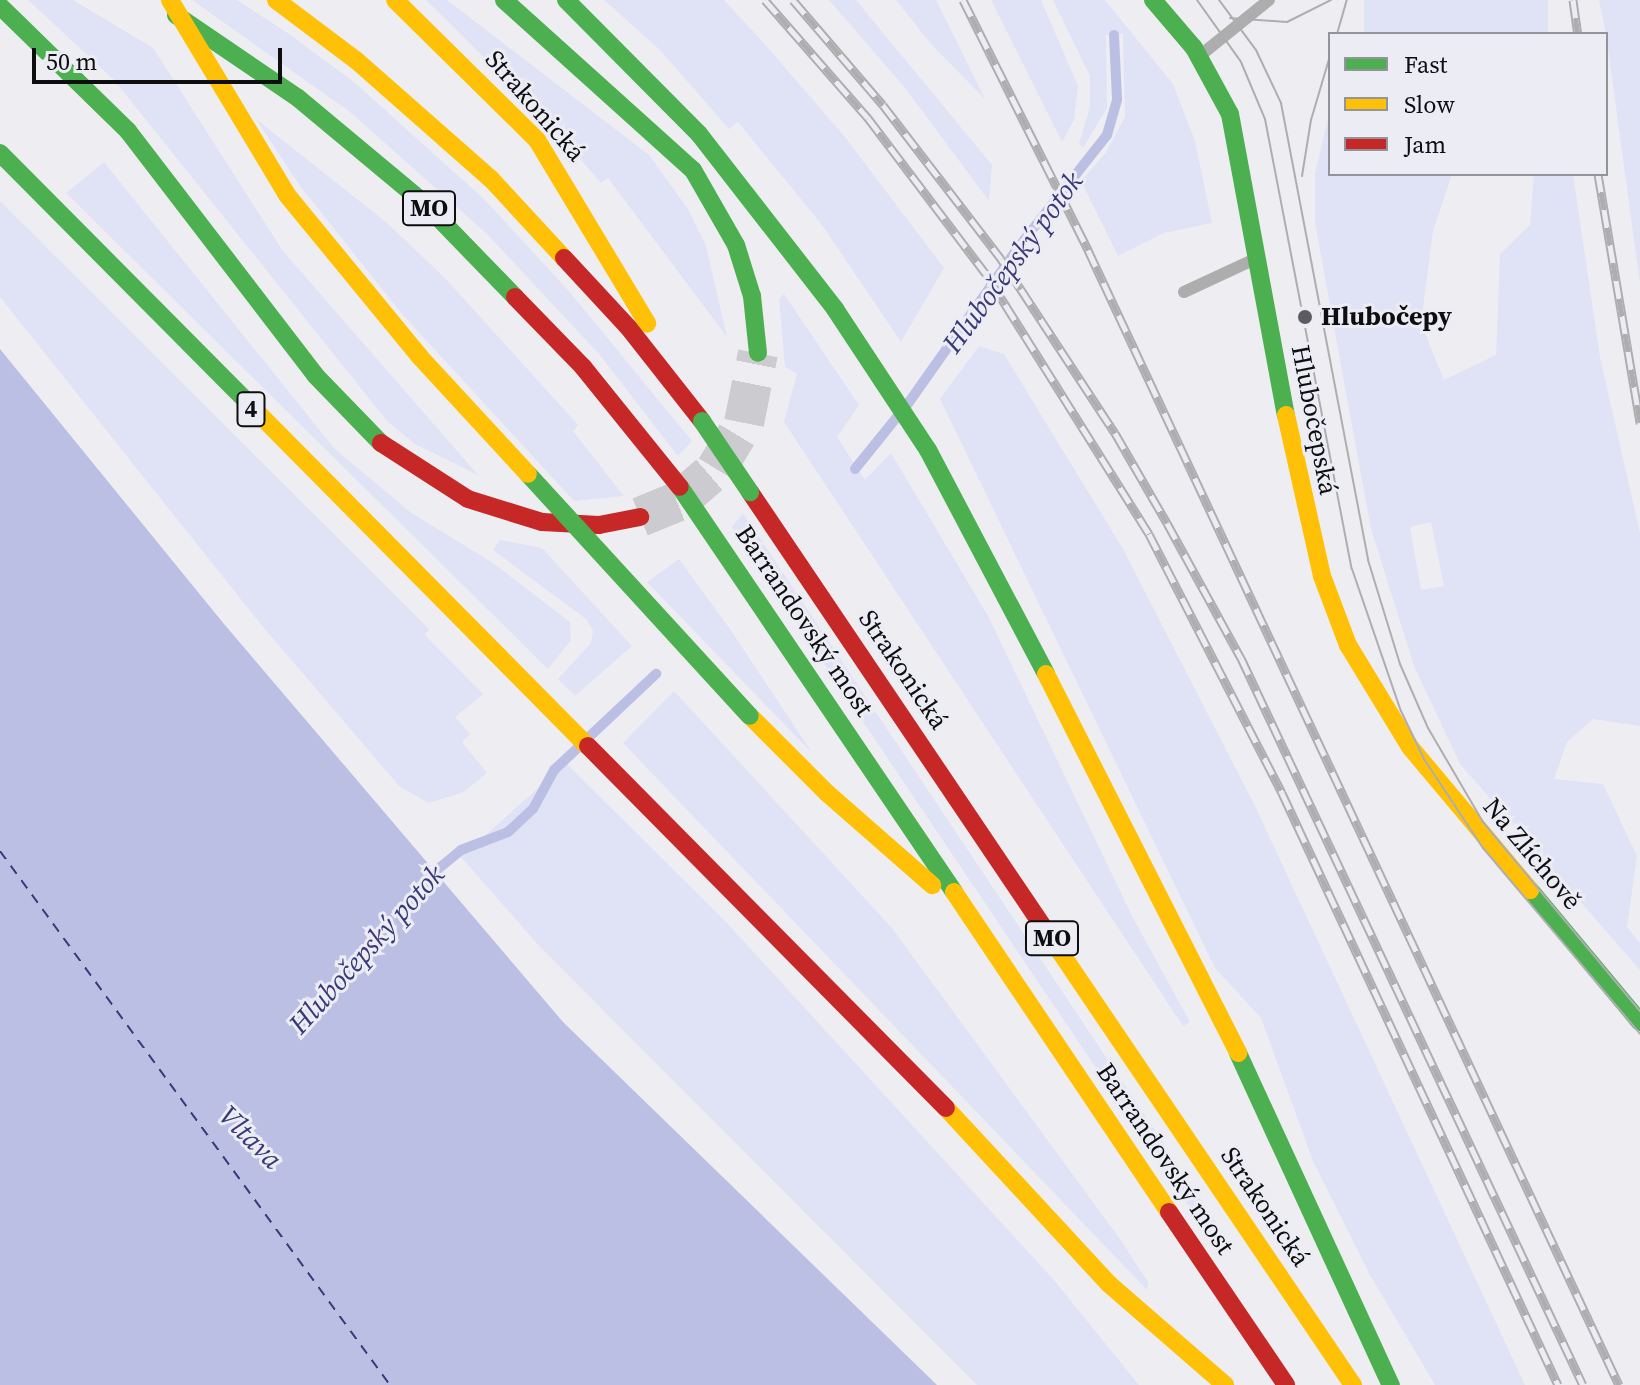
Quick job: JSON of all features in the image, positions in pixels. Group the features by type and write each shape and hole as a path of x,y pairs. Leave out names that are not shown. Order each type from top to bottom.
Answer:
{"main road":[{"name":"Barrandovský most","path":"152,0 298,98 413,193 583,367 713,531 971,920 1286,1385"},
{"path":"170,0 287,195 420,357 750,716 827,793 971,920"},
{"name":"MO","path":"276,0 357,61 491,179 628,327 702,421"},
{"name":"Strakonická","path":"395,0 537,140 578,201 702,421 1353,1385"},
{"path":"504,0 693,170"},
{"path":"550,0 693,170 736,245 752,296 758,353"},
{"path":"566,0 669,100 835,309 928,450 1125,823 1290,1158 1391,1385"},
{"name":"Hlubočepská","path":"1153,0 1200,56 1230,114 1302,498 1322,576 1348,645 1388,717"},
{"path":"0,6 128,131 315,375 391,454 468,499 542,522 599,525 640,517"},
{"name":"4","path":"0,153 918,1078 1109,1284 1225,1385"},
{"name":"Na Zlíchově","path":"1388,717 1640,1022"}],"lane":[{"path":"1200,56 1269,0"},
{"path":"1184,292 1258,258"}],"shaded area":[{"path":"28,0 73,0 153,48 283,251 478,475 415,444 388,422 114,80"},
{"path":"192,0 237,0 354,82 484,199 568,290 692,441 678,456 599,354 487,234 350,112"},
{"path":"426,0 447,0 649,155 688,209 706,246 727,337 608,178 601,183 542,115"},
{"path":"604,0 724,0 762,41 845,137 944,268 901,342 822,225 738,122 729,129 660,50"},
{"path":"829,0 856,0 992,165 989,201 905,88"},
{"path":"896,0 936,0 985,99 930,43"},
{"path":"991,0 1041,0 1078,86 1074,120 1062,142"},
{"path":"1053,0 1105,0 1173,84 1195,141 1212,223 1164,233 1118,256 1081,181 1105,154 1125,117 1123,34 1106,35 1107,108 1083,148 1079,143 1090,107 1090,76"},
{"path":"1364,0 1548,0 1548,32 1364,32"},
{"path":"1599,0 1640,0 1640,284 1608,32"},
{"path":"256,119 386,222 446,279 578,425 573,431 624,496 574,501 402,314 300,186"},
{"path":"1328,119 1328,176 1451,176 1433,231 1421,323 1444,380 1496,355 1500,254 1530,225 1534,176 1573,176 1600,357 1640,533 1640,726 1593,719 1567,742 1554,779 1603,784 1637,856 1627,927 1640,943 1640,970 1460,764 1414,666 1371,529 1315,223 1315,173","holes":["1431,522 1444,586 1421,590 1410,527"]},
{"path":"104,162 334,448 410,512 493,563 570,622 571,640 548,669 66,193"},
{"path":"0,201 429,629 425,635 483,694 455,717 470,734 462,742 487,773 464,792 429,803 400,787 263,627 0,297"},
{"path":"784,294 859,405 837,437 865,480 891,453 988,616 1133,918 1190,1022 1183,1026 784,422 797,374 785,367 779,299"},
{"path":"979,346 1004,354 1123,549 1255,806 1525,1385 1435,1385 1370,1275 1313,1161 1261,1018 1215,968 940,399"},
{"path":"743,513 1220,1228 1209,1236 732,527"},
{"path":"500,540 542,548 632,646 575,696 558,679 591,643 593,631 586,619 493,550"},
{"path":"679,559 730,629 813,754 647,582"},
{"path":"674,691 892,928 1120,1239 1148,1282 1147,1290 623,743"},
{"path":"566,763 727,923 1053,1279 1139,1385 977,1385 540,947 461,857"}],"water":[{"name":"Vltava","path":"0,349 224,624 563,1022 937,1385 0,1385"}],"waterway":[{"name":"Hlubočepský potok","path":"907,405 1017,249 1107,135 1117,99 1114,35"},
{"name":"Hlubočepský potok","path":"855,469 897,417"},
{"name":"Hlubočepský potok","path":"590,736 656,674"},
{"name":"Hlubočepský potok","path":"426,879 461,850 508,832 533,809 554,770 579,747"}],"ferry route":[{"path":"0,851 390,1385"}],"tunnel":[{"path":"640,517 679,501 716,469 744,423 758,353"}],"tram line":[{"path":"1197,0 1241,62 1265,119 1352,569 1401,711 1424,759 1483,848 1640,1034"},
{"path":"1219,0 1256,50 1281,103 1368,560 1400,664 1428,728 1483,822 1640,1011"},
{"path":"1230,18 1287,22 1331,0"},
{"path":"1338,32 1347,0"},
{"path":"1302,176 1311,120 1328,63"}],"railway":[{"path":"765,0 868,118 986,274 1149,534 1282,793 1558,1385"},
{"path":"793,0 883,105 1001,259 1115,433 1167,523 1241,658 1583,1385"},
{"path":"963,0 1088,250 1619,1385"},
{"path":"1573,0 1578,32"},
{"path":"1598,176 1640,423"}],"traffic: fast":[{"path":"504,0 693,170 736,245 752,296 758,353"},
{"path":"566,0 699,134 835,309 928,450 1046,674"},
{"path":"1153,0 1194,48 1230,114 1286,415"},
{"path":"0,6 128,131 315,375 381,443"},
{"path":"176,15 298,98 424,203 515,297"},
{"path":"0,153 257,412"},
{"path":"702,421 750,492"},
{"path":"528,474 750,716"},
{"path":"680,487 954,892"},
{"path":"1530,890 1640,1022"},
{"path":"1238,1053 1391,1385"}],"traffic: slow":[{"path":"170,0 287,195 420,357 528,474"},
{"path":"276,0 357,61 491,179 564,258"},
{"path":"395,0 537,140 647,323"},
{"path":"257,412 588,746"},
{"path":"1286,415 1322,576 1348,645 1410,747 1530,890"},
{"path":"1046,674 1238,1053"},
{"path":"750,716 827,793 932,885"},
{"path":"954,892 1169,1212"},
{"path":"1044,928 1353,1385"},
{"path":"946,1108 1109,1284 1225,1385"}],"traffic: jam":[{"path":"564,258 628,327 702,421"},
{"path":"515,297 583,367 680,487"},
{"path":"381,443 468,499 542,522 599,525 640,517"},
{"path":"750,492 1044,928"},
{"path":"588,746 946,1108"},
{"path":"1169,1212 1286,1385"}],"place":[{"name":"Hlubočepy","path":"1305,317"}]}
